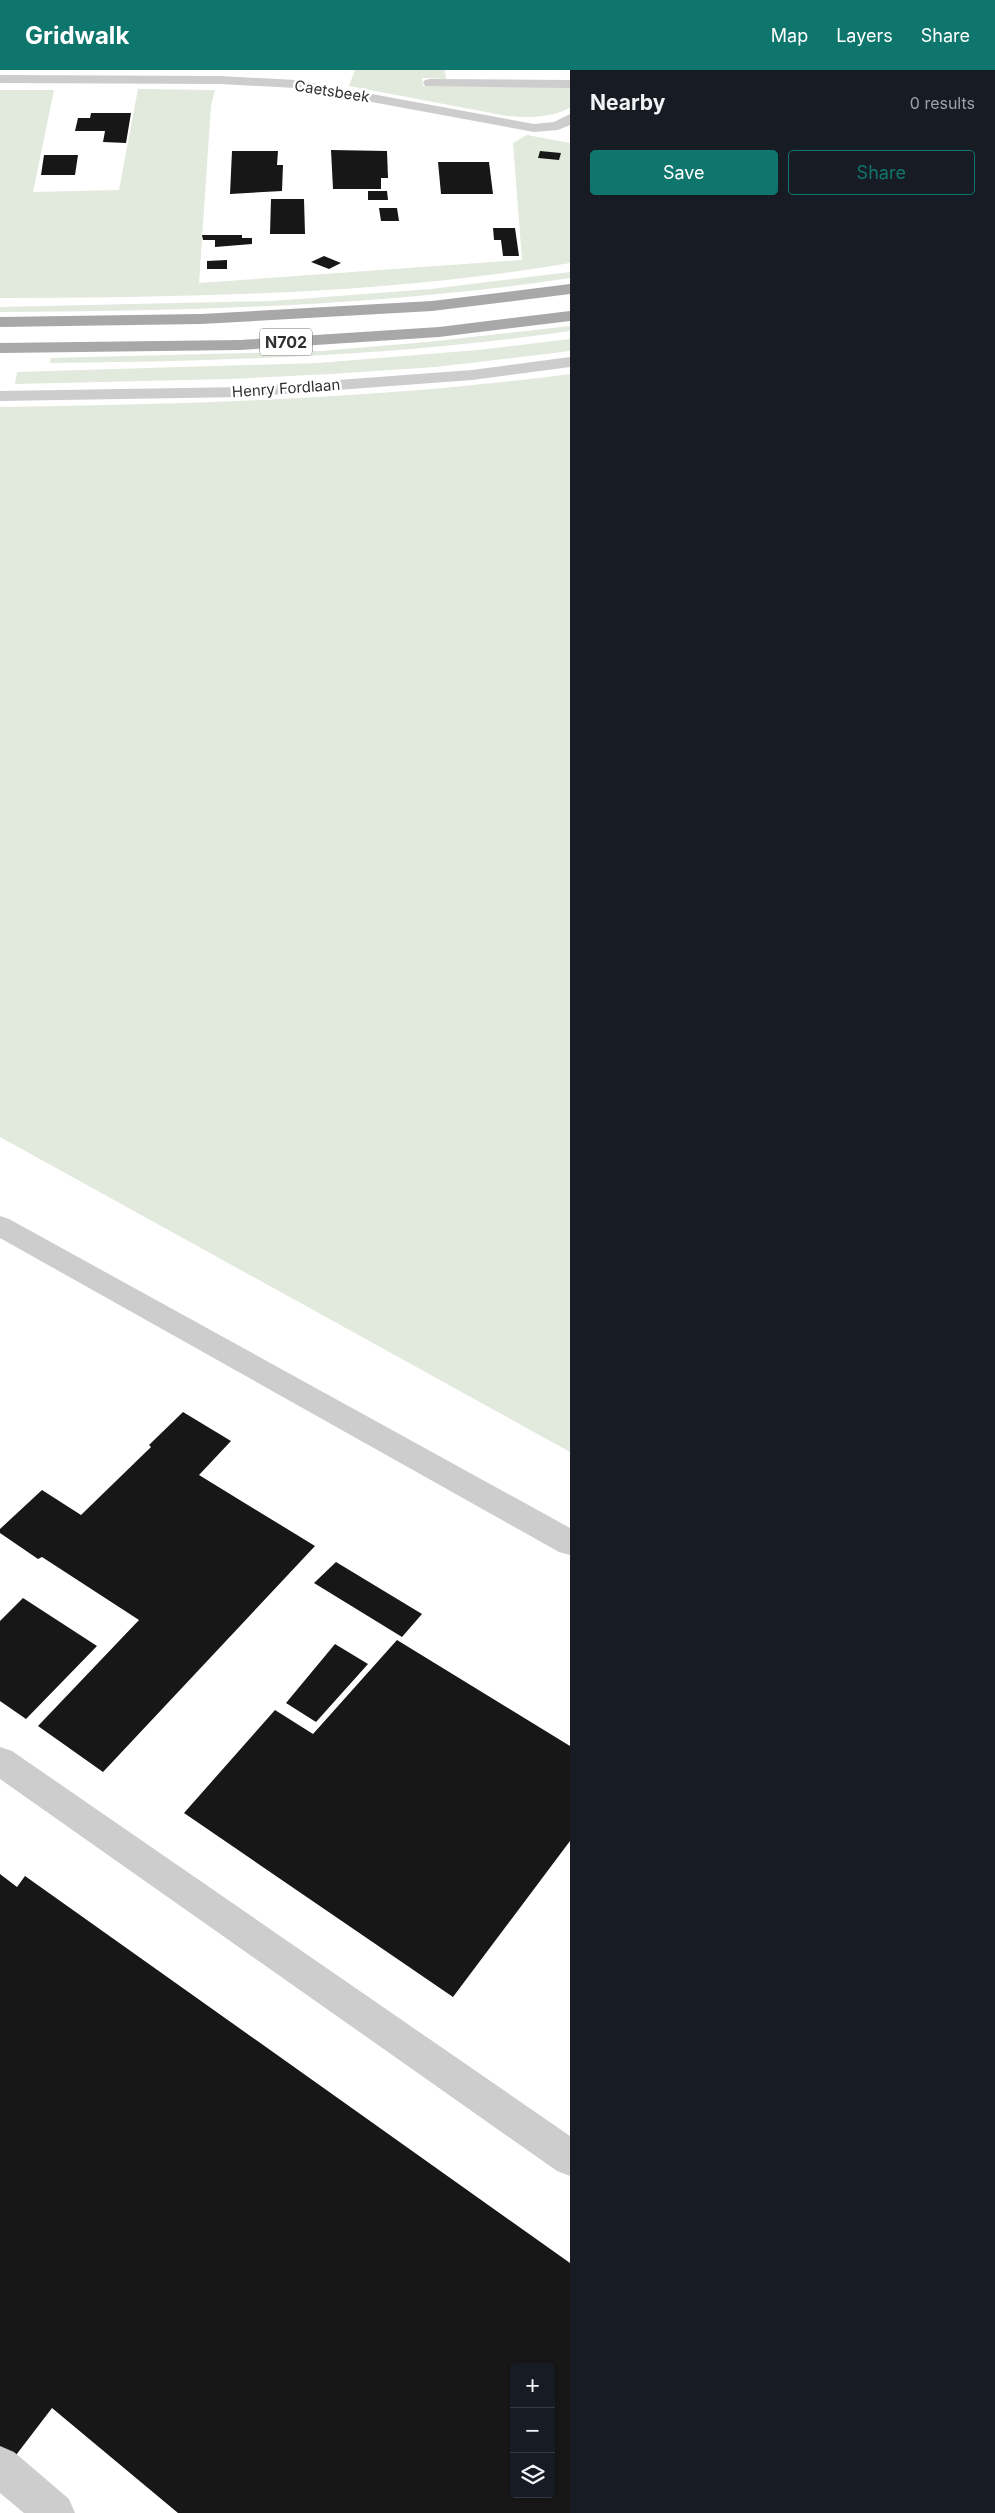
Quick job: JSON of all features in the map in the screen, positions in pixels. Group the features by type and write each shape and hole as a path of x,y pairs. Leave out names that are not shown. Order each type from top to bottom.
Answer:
{"main road":[{"name":"N702","path":"0,322 210,319 432,306 570,289"},
{"name":"N702","path":"0,348 240,345 439,332 570,316"}],"street":[{"name":"Caetsbeek","path":"0,79 72,75 288,84 332,90 534,128 558,126 570,118"},
{"path":"430,83 570,84"},
{"name":"Henry Fordlaan","path":"0,396 243,392 472,375 570,362"},
{"path":"0,1226 570,1543"},
{"path":"0,1762 570,2158"},
{"path":"0,2466 55,2513"}],"shaded area":[{"path":"355,70 445,70 446,79 422,78 423,86 570,87 570,108 555,114 523,117 507,116 349,86"},
{"path":"138,89 215,90 211,106 199,283 522,260 513,143 527,135 570,143 570,263 499,274 357,288 143,297 0,298 0,90 54,90 33,192 119,190"},
{"path":"570,272 570,278 428,295 357,301 214,308 0,312 0,307 272,301 431,289"},
{"path":"570,326 570,331 376,352 246,359 50,363 51,358 321,351 427,342"},
{"path":"570,339 570,351 436,367 228,379 15,384 17,372 318,363 478,350"},
{"path":"570,374 570,1452 0,1137 0,407 214,402 357,395"}],"building":[{"path":"91,113 131,113 126,143 103,142 105,131 75,131 78,118 90,118"},
{"path":"331,150 387,151 388,178 381,178 381,189 333,189"},
{"path":"232,151 278,151 277,165 283,165 282,191 230,194"},
{"path":"540,151 561,153 559,160 538,158"},
{"path":"44,155 78,155 75,175 41,175"},
{"path":"438,162 489,162 493,194 441,194"},
{"path":"368,191 387,191 388,200 368,200"},
{"path":"271,199 304,199 305,234 270,234"},
{"path":"379,208 397,208 399,221 381,221"},
{"path":"493,228 515,228 519,256 503,256 501,240 494,240"},
{"path":"202,235 242,235 242,238 252,238 252,244 215,247 215,240 203,240"},
{"path":"324,256 341,263 329,269 311,262"},
{"path":"227,260 227,269 207,269 207,261"},
{"path":"183,1412 231,1441 199,1475 315,1546 103,1772 38,1726 139,1620 42,1557 38,1559 0,1533 0,1529 42,1490 81,1515 151,1447 149,1445"},
{"path":"336,1562 422,1614 402,1637 314,1583"},
{"path":"23,1598 97,1646 26,1719 0,1701 0,1621"},
{"path":"397,1640 570,1746 570,1841 453,1997 184,1813 275,1710 313,1734"},
{"path":"335,1644 368,1664 316,1722 286,1703"},
{"path":"0,1874 17,1887 25,1876 570,2263 570,2513 178,2513 52,2408 0,2476"}]}
